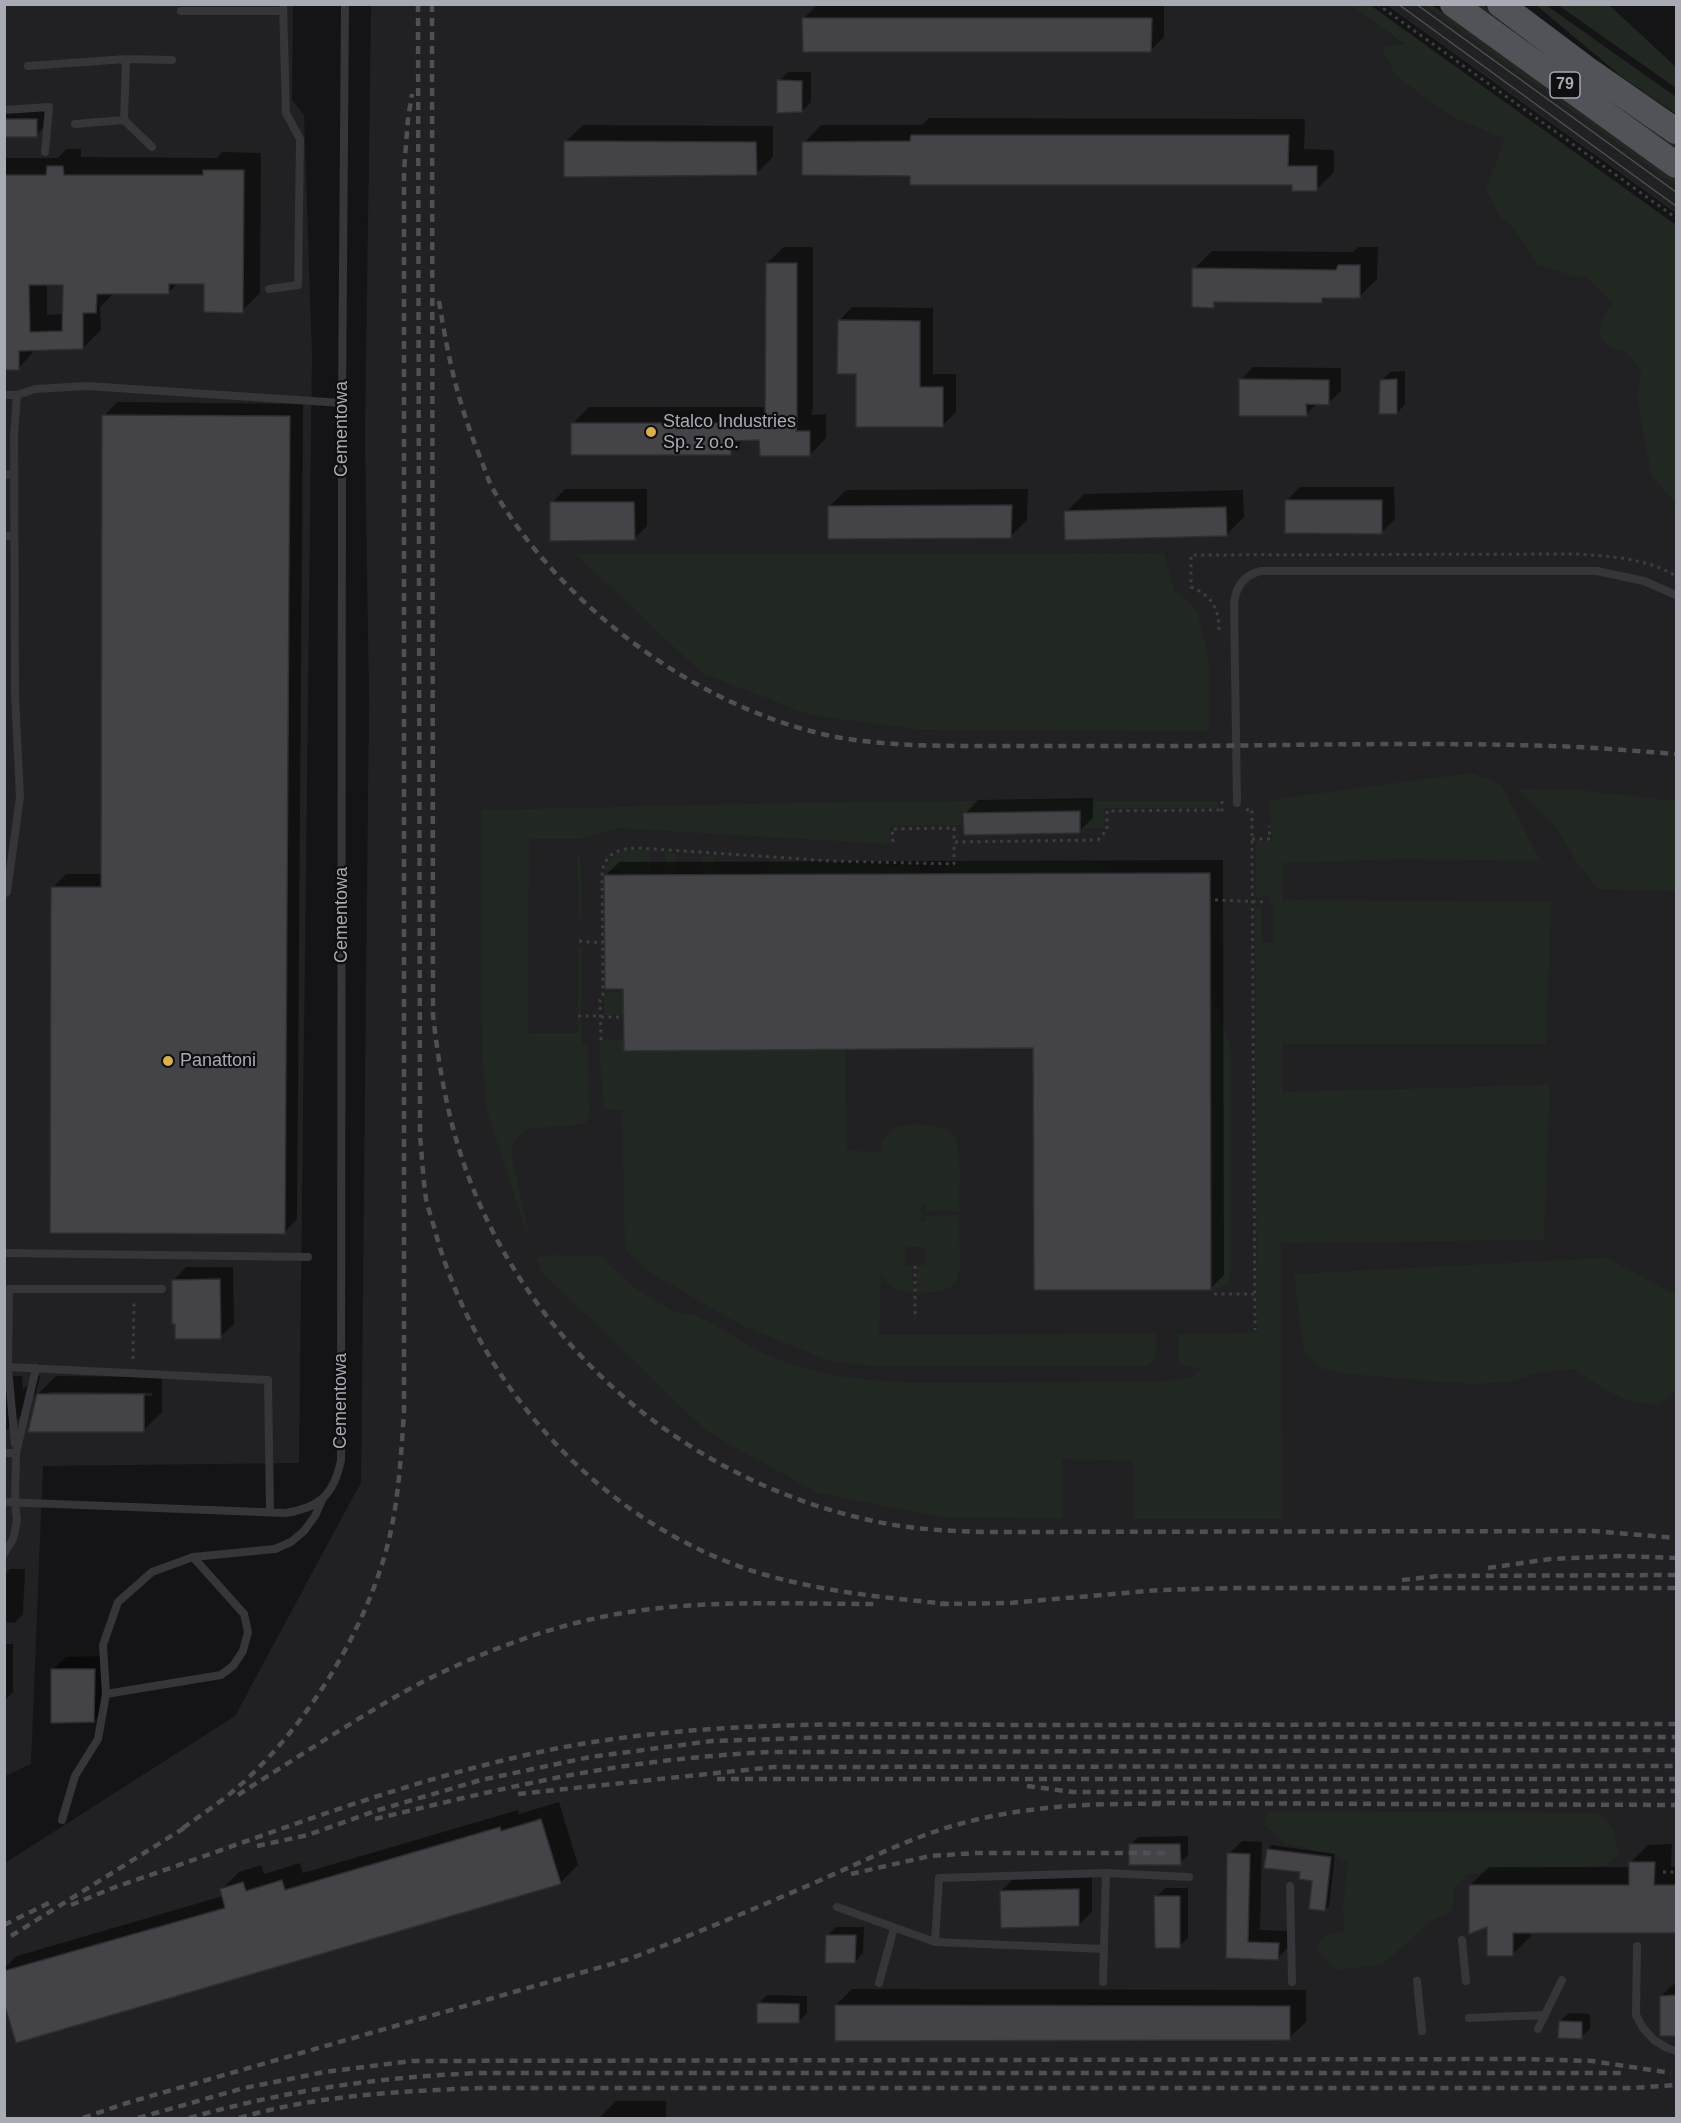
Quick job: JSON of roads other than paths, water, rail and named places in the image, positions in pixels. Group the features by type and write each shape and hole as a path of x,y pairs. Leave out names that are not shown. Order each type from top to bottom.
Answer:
{"main road":[{"name":"79","path":"1453,4 1677,165"},
{"name":"79","path":"1500,4 1585,68 1677,131"}],"lane":[{"name":"Cementowa","path":"193,1557 275,1549 291,1542 304,1531 315,1516 322,1500 333,1485 341,1460 342,404 345,4"},
{"path":"181,11 283,8 286,112 300,139 298,285 269,289"},
{"path":"126,59 124,120 152,147"},
{"path":"28,66 126,59 172,60"},
{"path":"4,110 49,107 45,152"},
{"path":"75,124 124,120"},
{"path":"4,395 16,395 35,388 87,386 342,404"},
{"path":"4,894 7,892 20,796 15,696 16,395"},
{"path":"4,475 14,474"},
{"path":"4,536 14,536"},
{"path":"1237,807 1234,603 1238,587 1249,575 1261,571 1597,571 1637,579 1677,595"},
{"path":"4,1253 308,1257"},
{"path":"4,1554 13,1539 17,1521 16,1453 7,1338 9,1289 162,1289"},
{"path":"8,1367 268,1380 270,1512"},
{"path":"16,1453 36,1368"},
{"path":"4,1453 16,1453"},
{"path":"4,1502 270,1512 297,1511 322,1500"},
{"path":"62,1820 75,1776 98,1739 106,1694 103,1645 118,1602 152,1572 193,1557 244,1614 248,1632 243,1651 233,1666 221,1675 106,1694"},
{"path":"1103,1982 1106,1873"},
{"path":"935,1942 939,1878 1106,1873 1189,1876"},
{"path":"1290,1886 1292,1982"},
{"path":"837,1907 935,1942 1104,1949"},
{"path":"879,1983 894,1928"},
{"path":"1462,1940 1467,1981"},
{"path":"1637,1946 1636,2014 1643,2028 1654,2040 1677,2051"},
{"path":"1538,2029 1562,1980"},
{"path":"1417,1981 1422,2031"},
{"path":"1469,2018 1545,2015"}],"tram line":[{"path":"1398,4 1676,206"},
{"path":"1416,4 1676,192"}],"railway":[{"path":"418,4 420,1136 426,1199 437,1238 458,1295 486,1350 520,1401 559,1448 605,1489 654,1525 708,1554 766,1575 834,1590 949,1604"},
{"path":"432,4 433,1015 445,1094 466,1170 494,1234 529,1293 572,1347 621,1395 676,1437 735,1472 798,1499 865,1519 895,1525 986,1532 1593,1531 1676,1538"},
{"path":"183,1828 231,1793 264,1762 288,1735 332,1672 351,1639 380,1569 390,1535 398,1490 404,1413 404,171 412,94"},
{"path":"439,301 455,380 472,437 492,487 524,535 559,577 600,616 646,652 694,683 744,708 796,727 848,739 930,746 1460,744 1614,749 1676,754"},
{"path":"1488,1568 1550,1559 1621,1556 1676,1558"},
{"path":"1402,1580 1438,1576 1676,1575"},
{"path":"940,1604 1009,1603 1159,1590 1235,1588 1676,1588"},
{"path":"238,1795 418,1684 493,1650 546,1631 597,1618 666,1607 772,1603 877,1604"},
{"path":"71,1905 118,1886 404,1788 521,1756 581,1744 639,1736 697,1730 873,1724 1676,1724"},
{"path":"257,1846 308,1835 375,1811 481,1780 590,1757 712,1741 836,1737 1676,1737"},
{"path":"375,1819 598,1770 683,1759 769,1752 1676,1750"},
{"path":"518,1794 774,1767 1676,1766"},
{"path":"717,1779 1676,1779"},
{"path":"1027,1786 1073,1792 1676,1791"},
{"path":"1153,1803 1676,1805"},
{"path":"83,2118 130,2102 629,1959 751,1910 901,1844 949,1827 1001,1814 1054,1807 1161,1804"},
{"path":"11,1936 189,1825"},
{"path":"851,1874 930,1856 976,1853 1169,1853"},
{"path":"4,1925 53,1901"},
{"path":"138,2118 244,2088 325,2072 412,2061 1524,2059 1592,2061 1671,2073"},
{"path":"189,2118 262,2100 334,2086 481,2073 1626,2073"},
{"path":"239,2118 329,2099 483,2088 1633,2088 1676,2085"}],"place":[{"name":"Stalco Industries Sp. z o.o.","path":"651,432"},
{"name":"Panattoni","path":"168,1061"}]}
